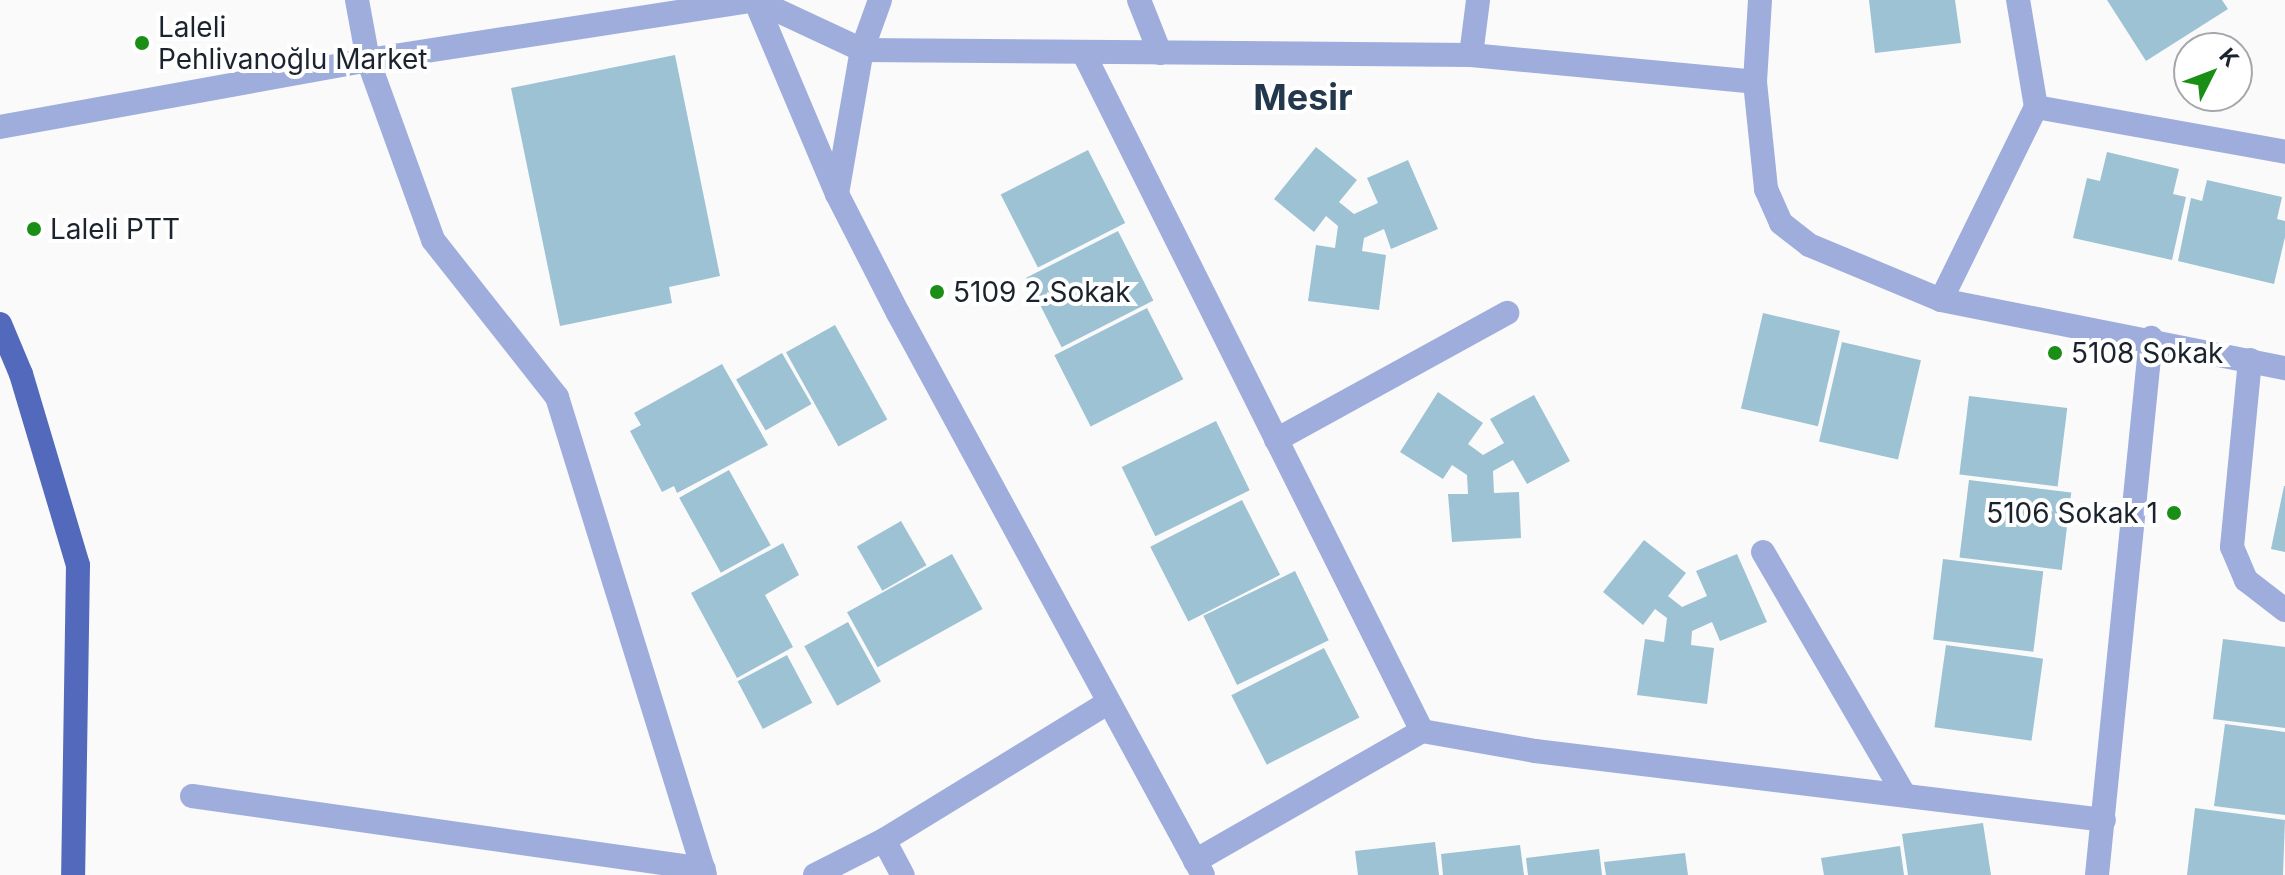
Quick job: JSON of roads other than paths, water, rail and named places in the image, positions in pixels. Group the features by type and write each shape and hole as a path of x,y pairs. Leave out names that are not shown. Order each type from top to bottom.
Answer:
{"main road":[{"path":"0,324 21,374 78,565 73,875"}],"street":[{"path":"192,796 705,872 557,397 433,240 368,60 357,0"},
{"path":"755,0 837,194 972,457 1199,868 1422,731 1535,751 2104,820"},
{"path":"0,127 368,60 755,0 862,50 1471,55 1755,82"},
{"path":"837,194 862,50 880,0"},
{"path":"1139,0 1160,53"},
{"path":"1471,55 1478,0"},
{"path":"1760,0 1755,82 1766,189 1781,223 1809,245 1941,300 2151,338 2285,368"},
{"path":"1941,300 2036,107 2018,0"},
{"path":"1083,52 1422,731"},
{"path":"2036,107 2285,152"},
{"path":"1276,440 1507,313"},
{"path":"2097,875 2151,338"},
{"path":"2250,360 2232,547 2246,580 2285,610"},
{"path":"1763,552 1904,794"},
{"path":"815,875 884,840 1108,703"},
{"path":"884,840 903,875"}],"place":[{"name":"Laleli Pehlivanoğlu Market","path":"142,43"},
{"name":"Laleli PTT","path":"34,229"},
{"name":"5109 2.Sokak","path":"937,292"},
{"name":"5108 Sokak","path":"2055,353"},
{"name":"5106 Sokak 1","path":"2174,513"}],"district":[{"name":"Mesir","path":"1303,98"}]}
